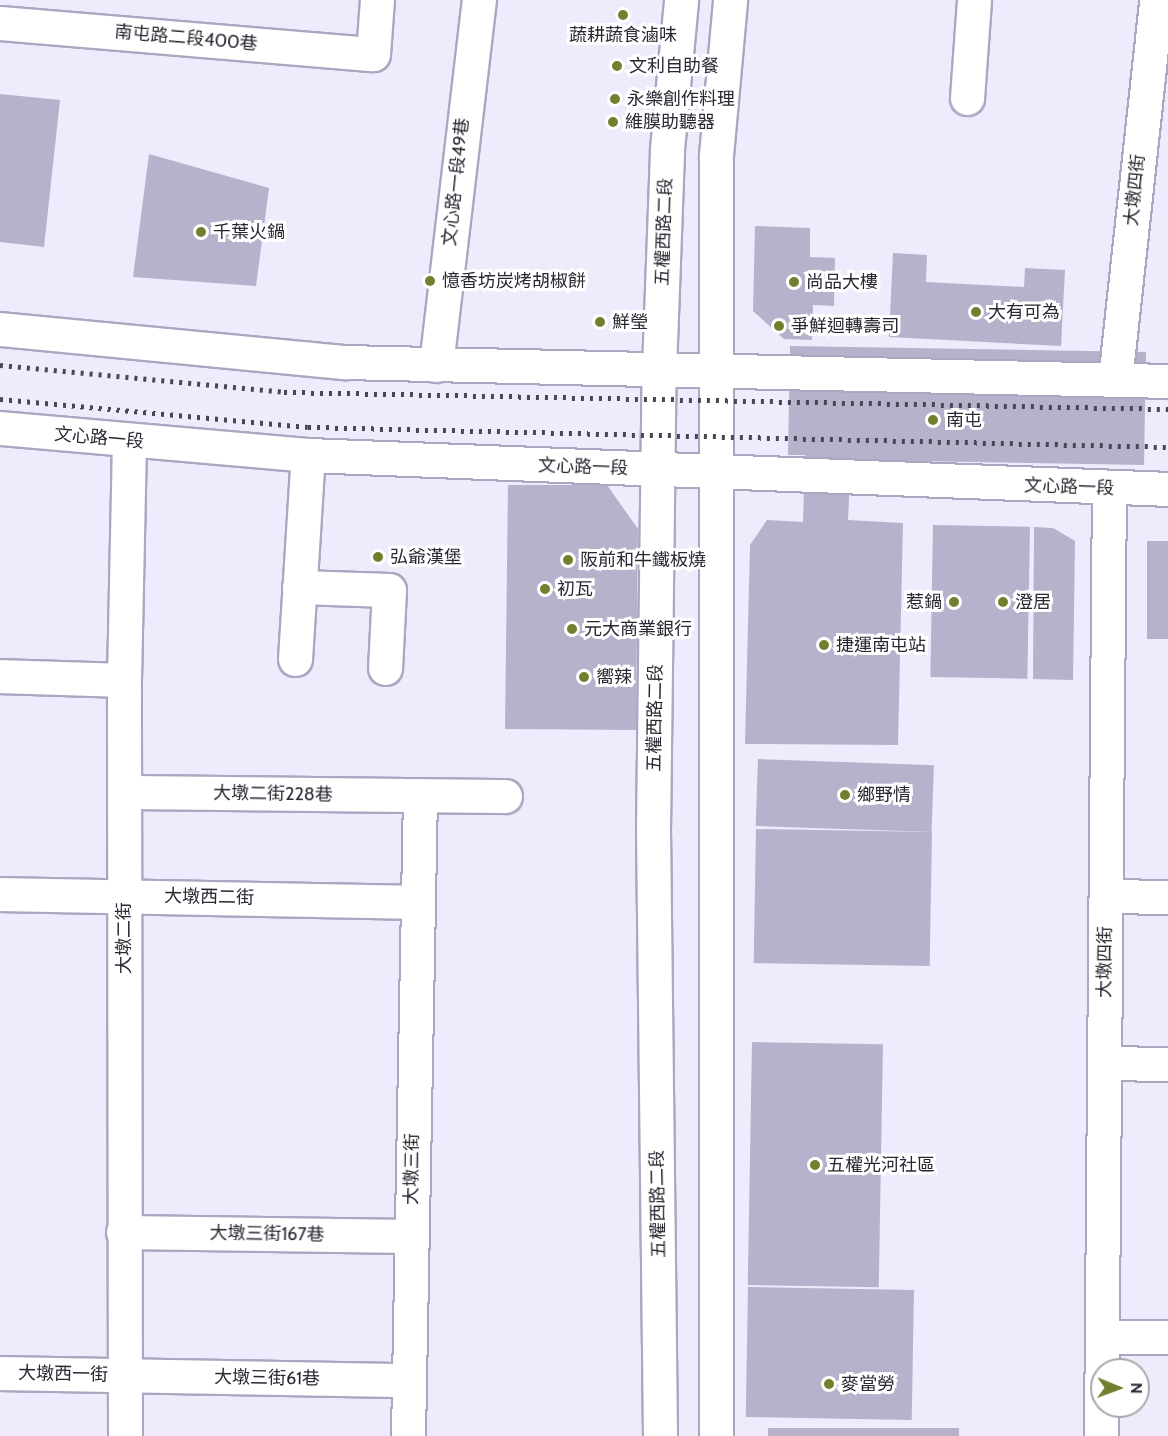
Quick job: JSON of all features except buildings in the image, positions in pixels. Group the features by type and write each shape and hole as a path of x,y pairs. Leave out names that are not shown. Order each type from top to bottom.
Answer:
{"street":[{"name":"南屯路二段400巷","path":"10,15 373,54 377,0"},
{"name":"文心路一段49巷","path":"436,365 479,0"},
{"name":"五權西路二段","path":"660,1436 653,831 659,370 667,149 681,0"},
{"path":"716,1436 714,473 716,155 730,0"},
{"path":"967,98 974,0"},
{"name":"大墩四街","path":"1115,380 1156,0"},
{"path":"0,328 344,362 1168,381"},
{"name":"文心路一段","path":"0,428 308,455 1109,489 1168,489"},
{"name":"大墩二街","path":"125,1436 123,1232 126,792 124,680 129,441"},
{"path":"295,659 308,455"},
{"name":"大墩四街","path":"1101,1436 1109,489"},
{"path":"299,587 389,590 385,668"},
{"path":"0,676 124,680"},
{"name":"大墩二街228巷","path":"126,792 505,796"},
{"path":"418,902 420,795"},
{"name":"大墩西二街","path":"0,894 418,902"},
{"path":"1106,896 1168,897"},
{"name":"大墩三街","path":"408,1436 418,902"},
{"path":"1104,1063 1168,1064"},
{"name":"大墩三街167巷","path":"123,1232 411,1236"},
{"path":"1102,1337 1168,1337"},
{"name":"大墩西一街","path":"0,1373 126,1375"},
{"name":"大墩三街61巷","path":"126,1375 408,1380"}],"railway":[{"path":"0,365 284,392 1168,409"},
{"path":"0,399 308,427 1168,447"}],"place":[{"name":"蔬耕蔬食滷味","path":"623,15"},
{"name":"文利自助餐","path":"617,66"},
{"name":"永樂創作料理","path":"615,99"},
{"name":"維膜助聽器","path":"613,122"},
{"name":"千葉火鍋","path":"201,232"},
{"name":"憶香坊炭烤胡椒餅","path":"430,281"},
{"name":"尚品大樓","path":"794,282"},
{"name":"大有可為","path":"976,312"},
{"name":"鮮瑩","path":"600,322"},
{"name":"爭鮮迴轉壽司","path":"779,326"},
{"name":"南屯","path":"933,420"},
{"name":"弘爺漢堡","path":"378,557"},
{"name":"阪前和牛鐵板燒","path":"568,560"},
{"name":"初瓦","path":"545,589"},
{"name":"惹鍋","path":"954,602"},
{"name":"澄居","path":"1003,602"},
{"name":"元大商業銀行","path":"572,629"},
{"name":"捷運南屯站","path":"824,645"},
{"name":"嚮辣","path":"584,677"},
{"name":"鄉野情","path":"845,795"},
{"name":"五權光河社區","path":"815,1165"},
{"name":"麥當勞","path":"829,1384"}]}
